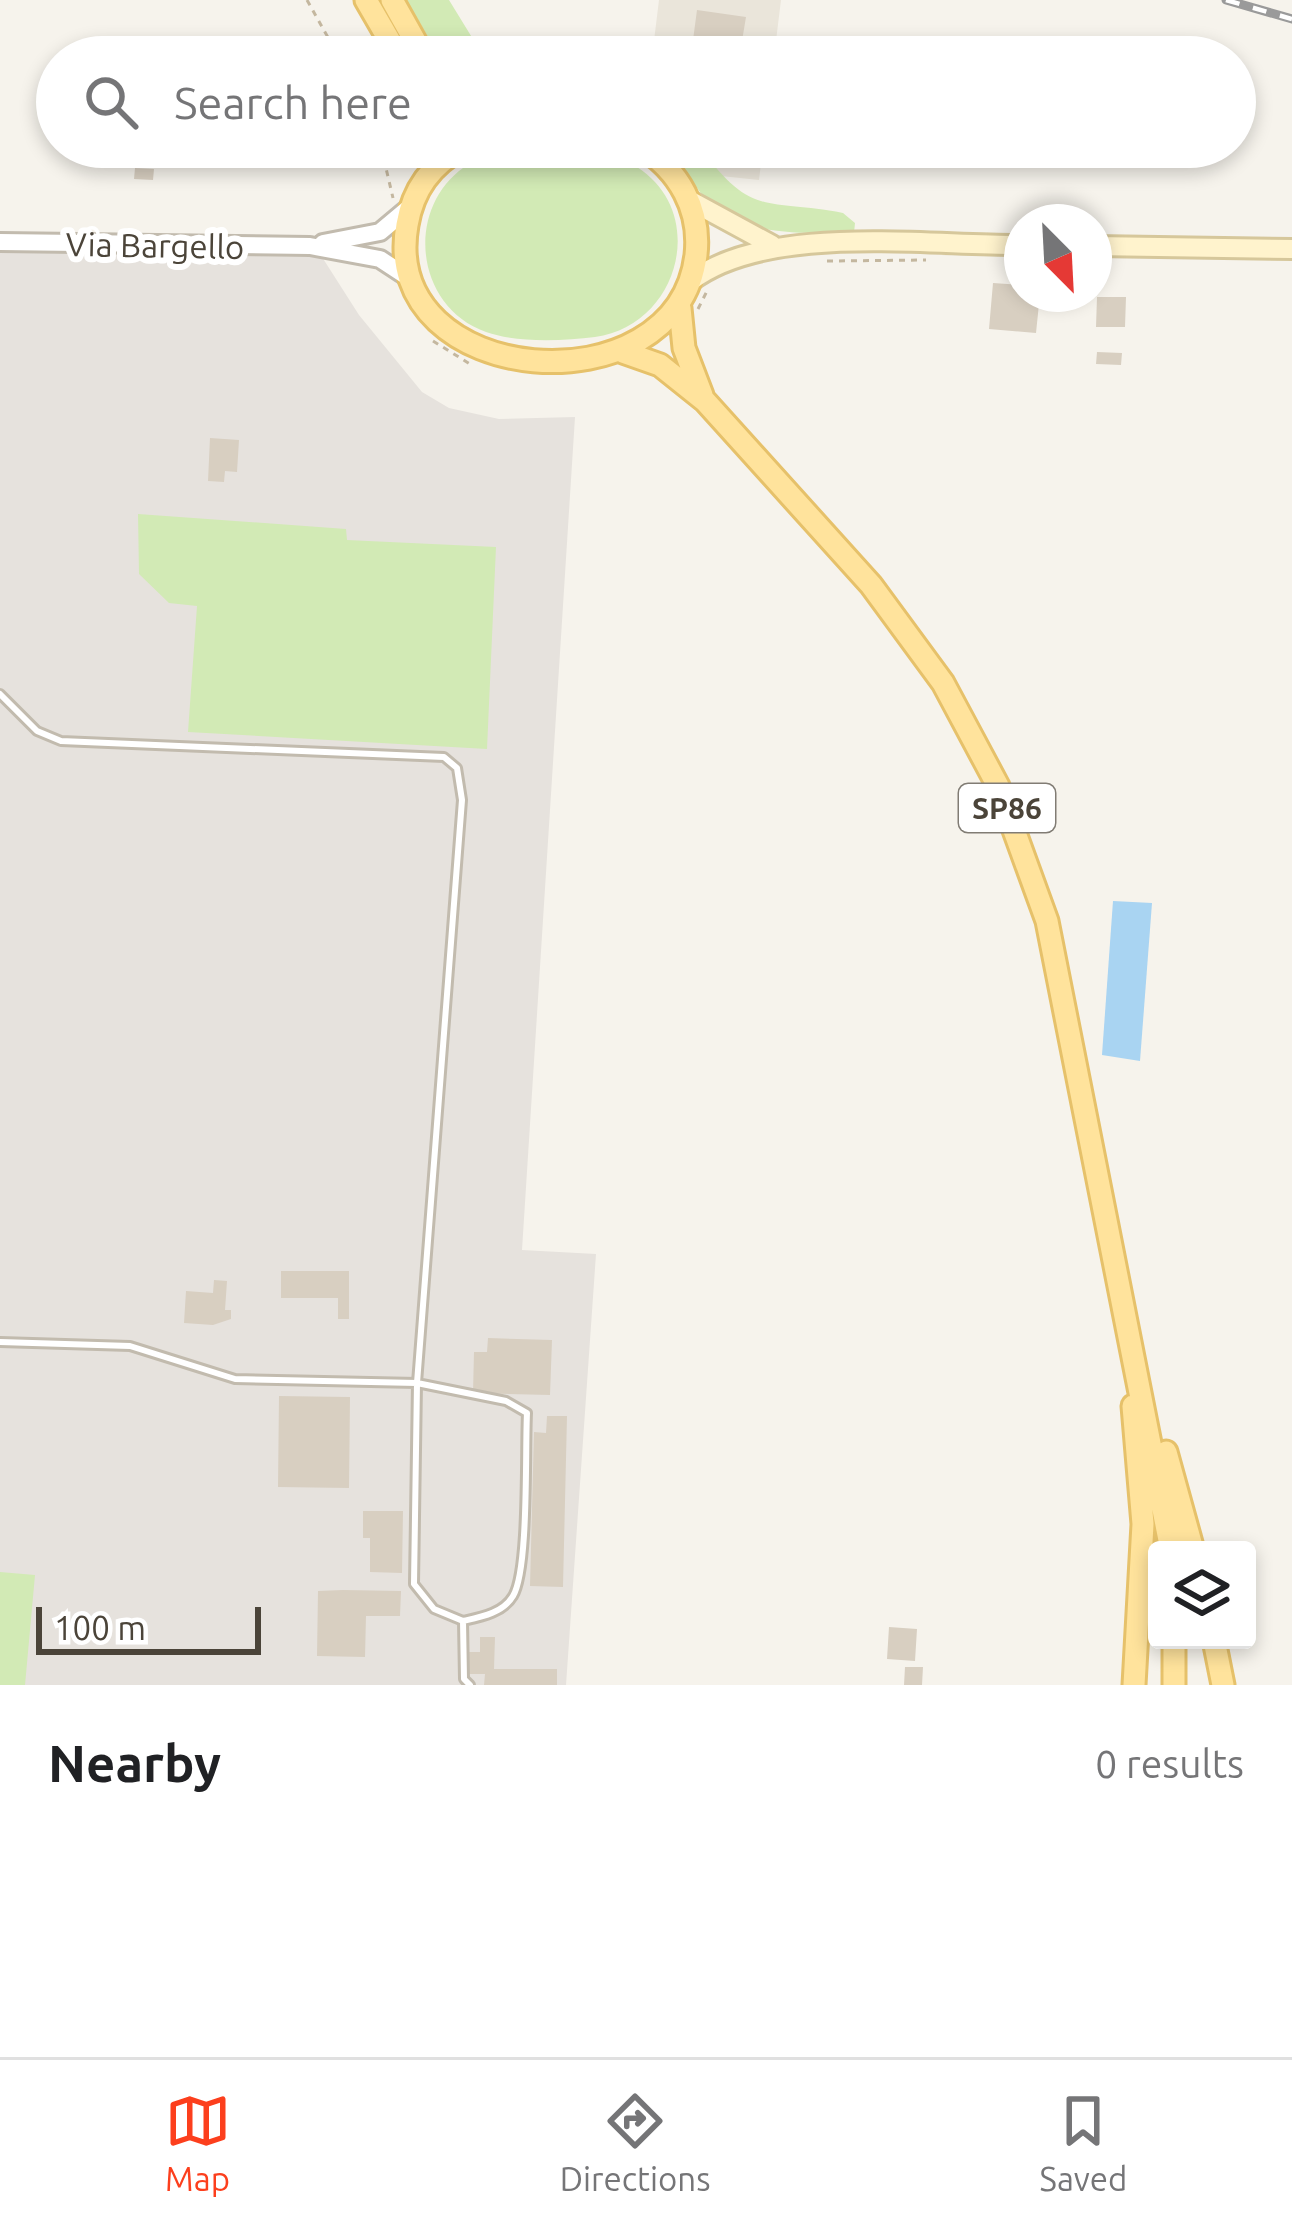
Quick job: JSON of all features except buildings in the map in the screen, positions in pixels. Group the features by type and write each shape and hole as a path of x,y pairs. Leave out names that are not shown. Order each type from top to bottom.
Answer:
{"main road":[{"path":"366,0 387,36"},
{"path":"392,0 412,36"},
{"path":"426,168 402,205 410,278 430,316 477,348 541,360 623,352 687,313 697,250 689,200 665,168"},
{"path":"689,200 772,245"},
{"path":"691,281 724,259 772,245 1004,245"},
{"path":"1112,246 1292,249"},
{"name":"SP86","path":"687,313 684,348 705,400"},
{"name":"SP86","path":"623,352 660,365 705,400 906,630 943,683 998,786 1047,921 1169,1541"},
{"path":"1125,1304 1191,1541"},
{"path":"1125,1304 1143,1524 1134,1685"},
{"path":"1216,1649 1223,1685"}],"street":[{"name":"Via Bargello","path":"310,246 380,232 402,205"},
{"name":"Via Bargello","path":"0,242 310,246 380,259 410,278"}],"lane":[{"path":"0,694 37,730 61,741 424,753 444,757 457,768 462,800 453,955 417,1383 414,1584 434,1609 463,1621 490,1615 513,1596 520,1565 526,1413 506,1402 417,1383 235,1378 130,1346 0,1342"},
{"path":"463,1621 464,1679 470,1685"}],"path":[{"path":"307,0 327,36"},
{"path":"389,168 402,205"},
{"path":"817,261 934,260"},
{"path":"687,313 717,279"}],"shaded area":[{"path":"659,0 781,0 777,36 655,36"},
{"path":"715,168 760,168 759,180 721,176"},
{"path":"0,252 322,257 359,315 422,392 449,408 499,419 575,417 522,1250 596,1254 566,1685 0,1685"}],"green space":[{"path":"406,0 449,0 471,36 427,36"},
{"path":"464,168 638,168 660,187 673,212 678,239 664,291 647,312 624,328 595,337 525,339 486,332 462,319 443,300 431,278 427,228 434,203"},
{"path":"684,168 716,168 733,186 762,201 843,213 855,223 854,233 757,227 722,212"},
{"path":"138,514 346,529 347,540 496,547 487,749 188,732 197,606 169,603 139,574"},
{"path":"0,1572 35,1575 25,1685 0,1685"}],"water":[{"path":"1113,901 1152,903 1140,1061 1102,1055"}],"railway":[{"path":"1226,0 1292,19"}]}
